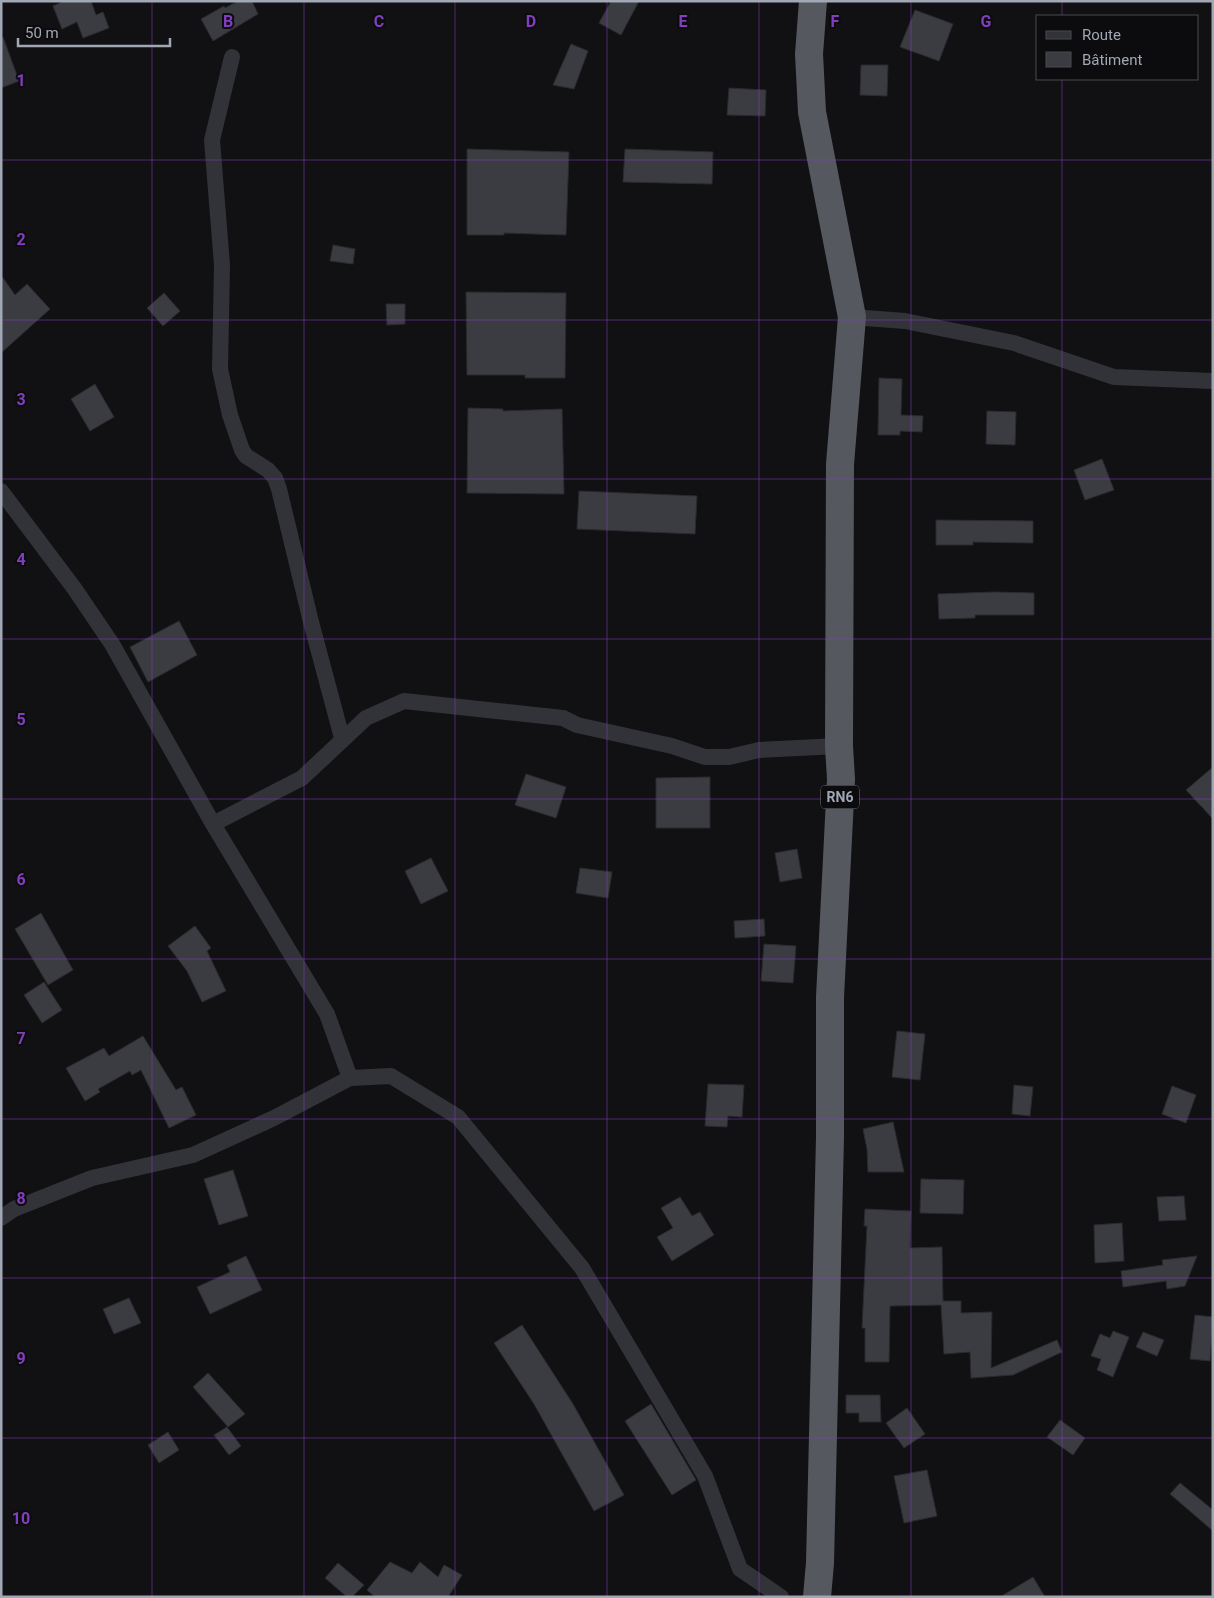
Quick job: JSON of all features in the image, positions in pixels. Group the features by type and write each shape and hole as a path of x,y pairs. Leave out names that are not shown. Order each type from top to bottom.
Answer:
{"highway":[{"name":"RN6","path":"813,1 809,54 812,112 852,317 840,464 839,746 841,779 830,997 830,1147 820,1563 817,1597"}],"street":[{"path":"232,57 212,140 222,265 220,369 230,415 242,450 246,456 268,470 275,478 279,489 311,622 342,738"},
{"path":"852,317 905,321 1014,343 1114,377 1213,382"},
{"path":"1,491 112,644 213,824 327,1014 350,1078"},
{"path":"213,824 302,778 342,738 366,718 404,701 563,718 577,725 672,746 705,758 729,757 758,750 839,746"},
{"path":"1,1218 14,1209 92,1178 193,1155 274,1118 350,1078 391,1076 458,1117 582,1268 706,1476 740,1569 781,1597"}],"building":[{"path":"64,1 91,1 96,15 103,12 109,28 83,38 77,22 62,29 53,6"},
{"path":"238,1 252,1 258,14 213,41 201,19 224,6 225,8"},
{"path":"611,1 639,1 621,35 599,23"},
{"path":"915,10 953,24 939,61 900,47"},
{"path":"3,37 19,81 1,88 1,38"},
{"path":"571,44 588,51 574,89 553,85"},
{"path":"861,65 888,65 887,96 860,95"},
{"path":"729,88 766,90 765,116 727,115"},
{"path":"467,149 569,152 566,235 504,233 504,235 467,235"},
{"path":"625,149 713,152 712,184 623,182"},
{"path":"333,245 355,249 353,264 330,261"},
{"path":"1,275 15,295 27,284 50,309 1,353"},
{"path":"466,292 566,293 565,378 525,378 525,375 467,375"},
{"path":"164,293 180,311 163,326 147,308"},
{"path":"386,304 405,304 405,324 387,325"},
{"path":"879,378 902,379 901,415 923,416 922,432 900,431 900,435 878,435"},
{"path":"95,384 114,417 90,431 71,399"},
{"path":"468,408 503,409 503,411 562,409 564,494 467,493"},
{"path":"987,411 1016,412 1015,445 986,444"},
{"path":"1102,459 1114,490 1085,500 1074,470"},
{"path":"579,491 697,496 695,534 577,529"},
{"path":"936,520 1033,521 1033,543 973,542 973,545 936,545"},
{"path":"1034,593 1034,615 975,615 975,618 939,619 938,594"},
{"path":"179,621 197,655 148,682 130,647"},
{"path":"1213,767 1213,819 1186,790"},
{"path":"526,774 566,787 556,818 515,805"},
{"path":"710,777 710,828 656,828 656,778"},
{"path":"797,849 802,878 780,882 775,853"},
{"path":"431,858 448,891 421,904 405,871"},
{"path":"580,868 612,872 608,898 576,893"},
{"path":"41,913 73,970 48,985 15,929"},
{"path":"764,919 765,936 735,938 734,921"},
{"path":"195,926 211,948 207,951 226,991 202,1002 187,971 168,946"},
{"path":"764,944 796,946 793,983 761,981"},
{"path":"44,982 62,1010 42,1023 24,995"},
{"path":"897,1031 925,1034 920,1080 892,1077"},
{"path":"143,1036 176,1090 182,1087 196,1115 169,1128 141,1070 132,1075 130,1071 98,1089 100,1092 85,1101 66,1068 104,1048 109,1056"},
{"path":"708,1084 744,1085 742,1117 728,1116 727,1127 705,1126"},
{"path":"1014,1085 1033,1087 1030,1116 1012,1114"},
{"path":"1172,1086 1196,1095 1186,1123 1162,1114"},
{"path":"893,1122 904,1172 868,1172 867,1149 863,1129"},
{"path":"233,1170 248,1216 219,1225 204,1179"},
{"path":"921,1179 964,1180 963,1214 920,1213"},
{"path":"1184,1196 1186,1220 1159,1221 1157,1197"},
{"path":"680,1197 692,1216 700,1212 714,1235 672,1261 657,1237 673,1228 661,1208"},
{"path":"865,1209 911,1211 910,1248 942,1247 943,1301 961,1301 961,1313 992,1312 991,1368 1057,1340 1062,1352 1013,1375 971,1378 970,1352 944,1354 941,1305 890,1306 889,1362 865,1362 865,1328 862,1328 867,1226 864,1226"},
{"path":"1122,1223 1124,1261 1095,1263 1094,1225"},
{"path":"246,1256 262,1290 210,1314 197,1287 230,1272 227,1265"},
{"path":"1197,1256 1185,1286 1167,1289 1166,1281 1123,1287 1121,1271 1163,1265 1162,1260"},
{"path":"129,1298 141,1323 114,1334 103,1309"},
{"path":"1195,1315 1213,1317 1210,1361 1190,1359"},
{"path":"522,1325 573,1404 624,1495 594,1511 534,1404 494,1343"},
{"path":"1113,1331 1129,1337 1113,1377 1097,1370 1101,1359 1091,1356 1100,1334 1110,1338"},
{"path":"1143,1332 1164,1340 1157,1356 1136,1347"},
{"path":"208,1373 245,1414 228,1427 193,1387"},
{"path":"846,1395 880,1395 881,1422 859,1422 859,1413 846,1413"},
{"path":"651,1404 696,1480 672,1495 625,1421"},
{"path":"907,1408 925,1434 904,1448 886,1423"},
{"path":"1060,1420 1085,1438 1073,1455 1047,1437"},
{"path":"227,1427 241,1446 229,1455 214,1435"},
{"path":"168,1432 179,1450 159,1463 148,1445"},
{"path":"927,1470 937,1516 904,1523 894,1476"},
{"path":"1180,1483 1213,1510 1213,1531 1170,1494"},
{"path":"390,1562 412,1573 420,1562 438,1577 444,1565 462,1575 448,1597 375,1597 367,1590"},
{"path":"338,1563 364,1585 352,1597 347,1597 325,1578"},
{"path":"1033,1577 1045,1597 1000,1597"}]}
